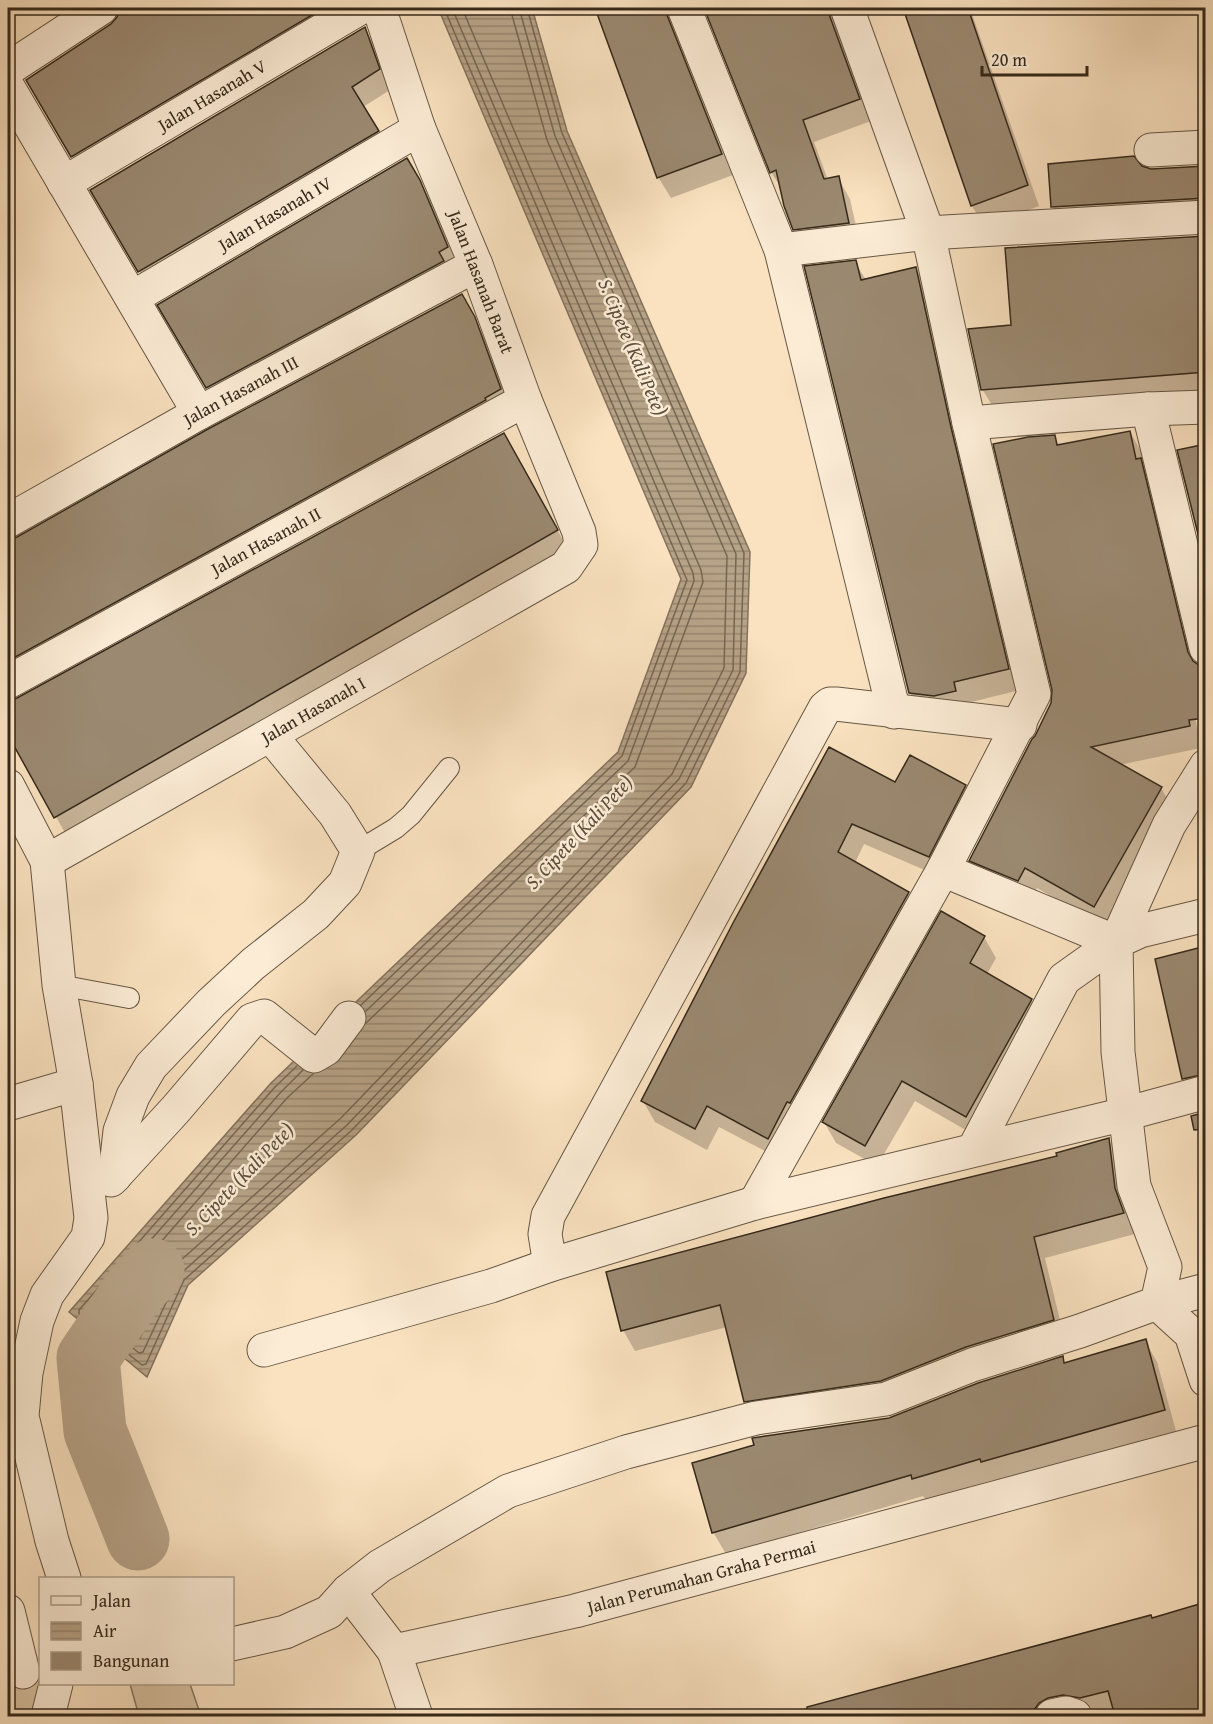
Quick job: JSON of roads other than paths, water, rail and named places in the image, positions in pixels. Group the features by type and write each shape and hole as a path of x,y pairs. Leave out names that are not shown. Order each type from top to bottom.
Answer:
{"street":[{"path":"8,69 101,8"},
{"name":"Jalan Hasanah V","path":"64,183 360,8"},
{"name":"Jalan Hasanah Barat","path":"379,8 419,129 476,265 525,400 579,532 581,545 576,555"},
{"path":"684,8 781,250 894,712"},
{"path":"754,1203 943,870 1020,725 1034,694 969,423 928,233 847,8"},
{"path":"8,87 199,413"},
{"name":"Jalan Hasanah IV","path":"132,298 419,129"},
{"path":"1150,150 1206,147"},
{"path":"781,250 928,233 1206,217"},
{"name":"Jalan Hasanah III","path":"8,521 199,413 476,265"},
{"name":"Jalan Hasanah II","path":"8,682 525,400"},
{"path":"969,423 1148,409 1206,407"},
{"path":"1148,409 1206,648"},
{"name":"Jalan Hasanah I","path":"47,861 566,567 576,555"},
{"path":"550,1265 545,1234 548,1216 825,708 830,704 836,704 1020,725"},
{"path":"115,1176 120,1131 133,1096 151,1066 211,1003 253,964 316,915 345,882 358,851 335,814 270,735"},
{"path":"1157,1302 1165,1267 1134,1186 1118,1052 1116,942 1169,825 1206,766"},
{"path":"8,786 47,861 58,985 76,1084 91,1218 88,1237 47,1295 38,1321 26,1373 22,1416 52,1541 64,1577"},
{"path":"943,870 1116,942"},
{"path":"974,1149 1064,979 1116,942 1140,931 1206,915"},
{"path":"88,1202 176,1109 252,1020 264,1016 314,1056 326,1049 349,1018"},
{"path":"8,1104 76,1084"},
{"path":"264,1350 491,1286 550,1265 754,1203 1125,1114 1206,1092"},
{"path":"234,1644 285,1632 329,1612 348,1591 393,1558 508,1491 626,1452 756,1418 886,1399 972,1365 1157,1302 1206,1290"},
{"path":"1157,1302 1191,1334 1206,1380"},
{"name":"Jalan Perumahan Graha Permai","path":"394,1651 575,1611 1206,1441"},
{"path":"348,1591 394,1651 416,1716"},
{"path":"8,1611 24,1671"},
{"path":"48,1716 56,1685"},
{"path":"1052,1716 1066,1713 1075,1716"}],"lane":[{"path":"358,851 404,822 449,768"},
{"path":"58,985 129,998"}],"water":[{"path":"438,8 532,8 567,131 750,552 746,673 691,787 356,1135 188,1285 147,1377 69,1312 271,1083 618,752 681,579"}],"waterway":[{"name":"S. Cipete (Kali Pete)","path":"138,1539 95,1431 88,1358 133,1292 153,1270"}]}
